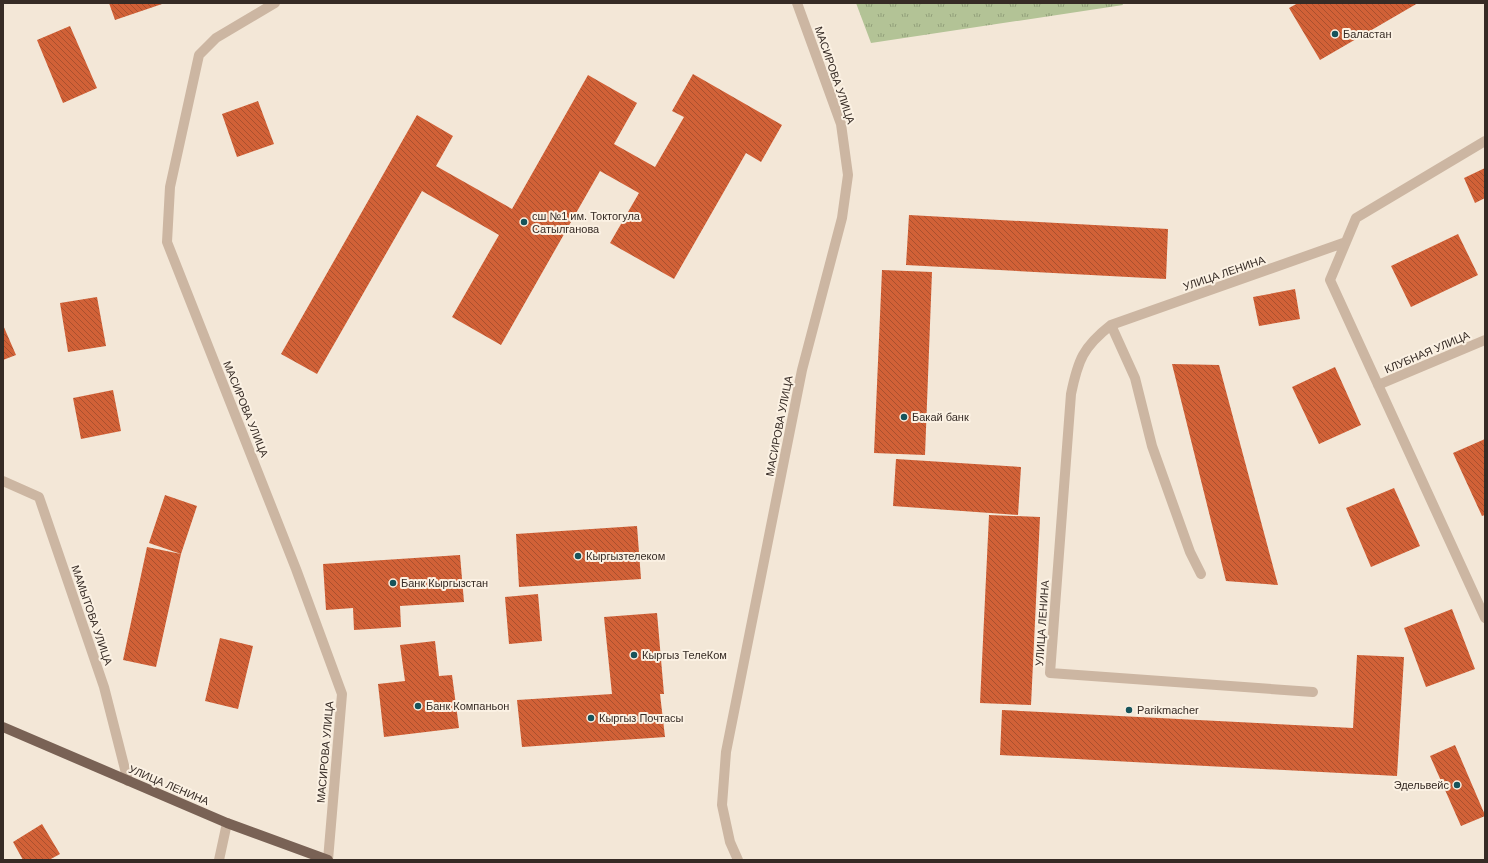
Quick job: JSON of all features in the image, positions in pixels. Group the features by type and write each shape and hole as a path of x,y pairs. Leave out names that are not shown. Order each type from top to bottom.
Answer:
{"main road":[{"name":"УЛИЦА ЛЕНИНА","path":"3,727 227,823 328,860"}],"street":[{"name":"МАСИРОВА УЛИЦА","path":"276,3 216,38 199,55 170,187 167,242 296,569 342,694 328,860"},
{"name":"МАСИРОВА УЛИЦА","path":"738,860 730,842 722,806 726,752 802,370 842,218 848,175 840,124 797,3"},
{"path":"1485,141 1356,218 1330,280 1485,618"},
{"name":"УЛИЦА ЛЕНИНА","path":"1313,692 1050,673 1071,394 1075,374 1083,355 1095,338 1111,326 1346,242"},
{"path":"1111,326 1135,378 1152,446 1190,552 1201,574"},
{"name":"КЛУБНАЯ УЛИЦА","path":"1378,386 1485,340"},
{"name":"МАМЫТОВА УЛИЦА","path":"3,481 39,496 104,687 128,780"},
{"path":"219,860 227,823"}],"green space":[{"path":"856,3 1122,3 1123,5 871,43"}],"building":[{"path":"109,3 165,3 115,20"},
{"name":"Баластан","path":"1298,3 1418,3 1320,60 1289,8"},
{"path":"70,26 97,88 63,103 37,40"},
{"name":"сш №1 им. Токтогула Сатылганова","path":"693,74 782,125 761,162 746,153 674,279 610,243 639,193 600,171 501,345 452,317 499,235 422,191 317,374 281,354 417,115 453,136 436,166 512,209 588,75 637,103 614,144 655,167 684,117 672,111"},
{"path":"258,101 274,144 237,157 222,114"},
{"path":"1485,168 1485,198 1475,203 1464,178"},
{"path":"909,215 1168,229 1166,279 906,265"},
{"path":"1458,234 1478,275 1411,307 1391,266"},
{"path":"882,270 932,272 925,455 874,453"},
{"path":"1295,289 1300,319 1259,326 1253,297"},
{"path":"97,297 106,346 68,352 60,303"},
{"path":"3,325 16,355 3,360"},
{"path":"1172,364 1219,365 1278,585 1226,581"},
{"path":"1335,367 1361,425 1319,444 1292,387"},
{"path":"113,390 121,431 81,439 73,398"},
{"path":"1485,439 1485,515 1482,516 1453,453"},
{"path":"896,459 1021,467 1018,515 893,506"},
{"path":"1394,488 1420,546 1371,567 1346,508"},
{"path":"165,495 197,506 181,554 149,543"},
{"path":"989,515 1040,517 1031,705 980,703"},
{"name":"Кыргызтелеком","path":"637,526 641,579 519,587 516,534"},
{"path":"147,547 181,554 156,667 123,660"},
{"name":"Банк Кыргызстан","path":"460,555 464,602 400,606 401,627 354,630 353,608 326,610 323,564"},
{"path":"538,594 542,641 509,644 505,597"},
{"path":"1452,609 1475,669 1426,687 1404,628"},
{"name":"Кыргыз Почтасы","path":"657,613 664,694 660,694 665,737 522,747 517,700 612,694 604,617"},
{"path":"220,638 253,646 238,709 205,701"},
{"name":"Банк Компаньон","path":"435,641 439,676 452,675 459,728 384,737 378,684 405,681 400,645"},
{"path":"1357,655 1404,657 1397,776 1000,755 1002,710 1353,728"},
{"name":"Эдельвейс","path":"1455,745 1485,815 1461,826 1430,756"},
{"path":"42,824 60,854 49,860 23,860 13,842"}],"place":[{"name":"Баластан","path":"1335,34"},
{"name":"сш №1 им. Токтогула Сатылганова","path":"524,222"},
{"name":"Бакай банк","path":"904,417"},
{"name":"Кыргызтелеком","path":"578,556"},
{"name":"Банк Кыргызстан","path":"393,583"},
{"name":"Кыргыз ТелеКом","path":"634,655"},
{"name":"Банк Компаньон","path":"418,706"},
{"name":"Parikmacher","path":"1129,710"},
{"name":"Кыргыз Почтасы","path":"591,718"},
{"name":"Эдельвейс","path":"1457,785"}]}
